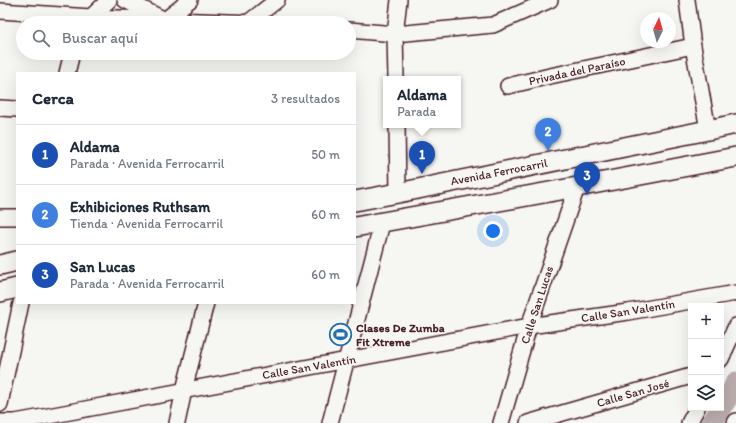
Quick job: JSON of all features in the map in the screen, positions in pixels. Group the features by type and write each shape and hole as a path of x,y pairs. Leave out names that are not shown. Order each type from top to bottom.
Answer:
{"main road":[{"name":"Avenida Ferrocarril","path":"356,200 398,193 736,124"},
{"path":"629,146 637,176"},
{"path":"356,227 736,157"},
{"path":"0,265 16,261"},
{"path":"0,292 16,288"}],"street":[{"path":"88,16 109,0"},
{"path":"125,0 157,16"},
{"path":"170,16 190,0"},
{"path":"257,16 277,0"},
{"path":"396,76 395,34 399,0"},
{"path":"356,31 395,34 493,25 550,0"},
{"path":"687,0 693,46 708,130"},
{"path":"0,11 52,16"},
{"name":"Privada del Paraíso","path":"508,86 693,46"},
{"path":"67,72 70,60"},
{"path":"0,108 16,109"},
{"path":"397,128 398,193"},
{"name":"Calle San Lucas","path":"501,423 529,326 577,187"},
{"path":"0,216 16,217"},
{"path":"330,423 382,222"},
{"name":"Calle San Valentín","path":"0,422 15,422 51,416 529,326 628,312 736,294"},
{"path":"0,404 21,304"},
{"path":"177,423 206,304"},
{"path":"724,352 736,326"},
{"name":"Calle San José","path":"528,423 688,377"},
{"path":"689,423 695,411"}],"waterway":[{"path":"712,423 736,382"}],"place":[{"name":"Exhibiciones Ruthsam","path":"548,151"},
{"name":"Aldama","path":"422,174"},
{"name":"San Lucas","path":"587,195"},
{"name":"Clases De Zumba Fit Xtreme","path":"341,335"}]}
